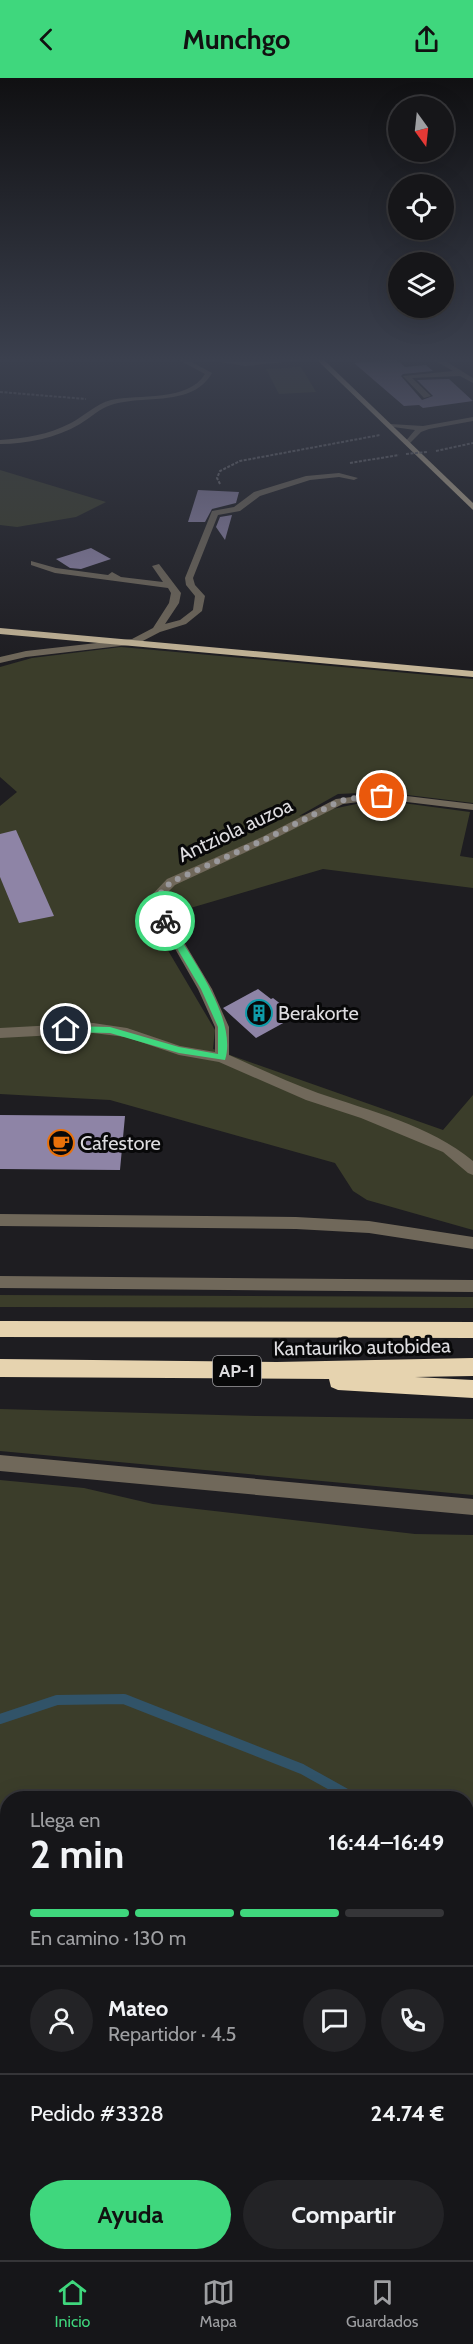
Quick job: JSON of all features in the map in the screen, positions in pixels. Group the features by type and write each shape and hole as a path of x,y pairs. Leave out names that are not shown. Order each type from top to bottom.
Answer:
{"highway":[{"name":"Kantauriko autobidea","path":"0,1329 473,1330"},
{"name":"Kantauriko autobidea","path":"0,1368 277,1371 473,1367"},
{"path":"277,1371 333,1380 473,1389"}],"main road":[{"path":"426,461 473,508"},
{"path":"0,631 473,674"}],"street":[{"path":"0,660 26,654 134,642 157,630 183,622 197,611 200,596 191,585 189,578 215,513 237,509 257,494 309,478 339,475 354,478"},
{"path":"34,563 55,570 171,586"},
{"path":"156,566 176,593 174,603 157,630"},
{"path":"98,568 119,579"},
{"name":"Antziola auzoa","path":"222,1058 222,1027 205,989 160,912 156,898 171,882 266,839 340,801 382,796 473,807"},
{"path":"0,1033 93,1028 127,1033 179,1050 222,1058 311,1096 366,1114 448,1148 473,1169"},
{"path":"0,1220 348,1226 445,1237 473,1243"},
{"path":"0,1282 473,1286"},
{"path":"0,1463 473,1508"}],"path":[{"path":"220,484 217,478 220,471 241,461"}],"green space":[{"path":"0,470 106,502 76,517 17,527 0,525"},
{"path":"121,647 473,679 473,803 383,792 338,794 299,816 361,803 388,801 470,812 460,856 473,858 473,888 323,869 153,919 163,942 215,1030 213,1049 443,1130 473,1095 473,1230 367,1200 353,1191 335,1163 110,1100 0,1094 0,806 17,792 0,777 0,667 32,658"},
{"path":"0,1295 473,1297 473,1308 0,1307"},
{"path":"0,1409 473,1419 473,1495 0,1451"},
{"path":"0,1480 84,1488 153,1504 415,1534 473,1535 473,1791 0,1791"}],"building":[{"path":"198,490 239,492 236,503 212,509 205,522 188,522"},
{"path":"232,515 225,540 216,527 220,517"},
{"path":"91,548 111,559 81,569 70,568 56,559"},
{"path":"16,830 54,916 19,923 0,877 0,834"},
{"name":"Berakorte","path":"258,989 296,1016 256,1038 223,1008"},
{"name":"Cafestore","path":"0,1115 125,1116 120,1170 0,1169"}],"waterway":[{"path":"0,1719 57,1700 124,1699 302,1769 341,1791"}],"way so far":[{"path":"165,921 156,898 171,882 266,839 340,801 382,796"}],"place":[{"name":"Berakorte","path":"259,1013"},
{"name":"Cafestore","path":"61,1143"}],"route":[{"path":"66,1029 93,1028 127,1033 152,1043 222,1058 222,1027 205,989 165,921"}]}
